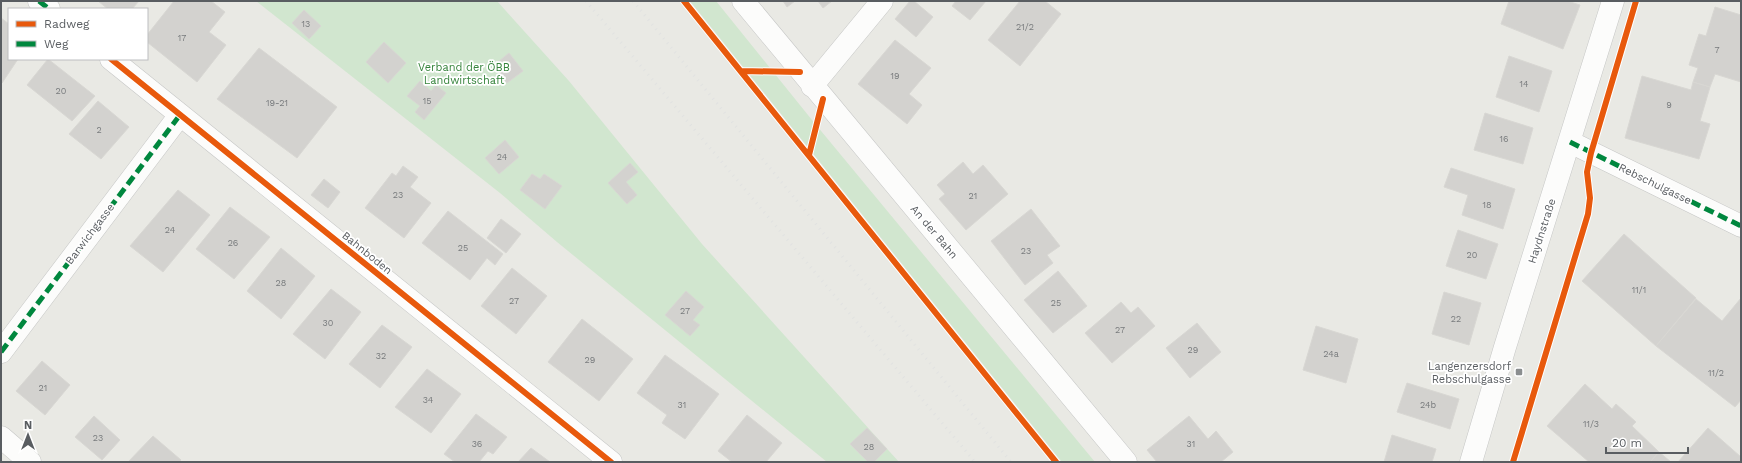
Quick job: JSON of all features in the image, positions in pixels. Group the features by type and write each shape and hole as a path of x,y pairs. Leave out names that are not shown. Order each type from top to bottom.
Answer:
{"street":[{"path":"39,1 48,8"},
{"name":"An der Bahn","path":"743,1 812,86 1126,462"},
{"path":"812,86 882,1"},
{"name":"Haydnstraße","path":"1471,462 1505,347 1613,1"},
{"name":"Bahnboden","path":"112,60 611,462"},
{"name":"Barwichgasse","path":"1,352 180,115"},
{"name":"Rebschulgasse","path":"1570,142 1741,226"},
{"path":"1,437 30,462"}],"green space":[{"name":"Verband der ÖBB Landwirtschaft","path":"256,1 497,1 569,81 702,244 899,462 827,462 557,242 500,193"},
{"path":"690,1 716,1 812,120 1095,462 1062,462"}],"building":[{"path":"98,1 139,1 133,8 107,8"},
{"path":"174,1 211,1 225,12 209,32 226,45 197,82 148,43 148,34"},
{"path":"783,1 795,1 787,7"},
{"path":"818,1 832,1 823,8"},
{"path":"910,1 914,1 933,17 916,37 895,19"},
{"path":"956,1 986,1 970,20 952,6"},
{"path":"1020,1 1045,1 1061,14 1020,66 988,40"},
{"path":"1509,1 1567,1 1580,5 1563,49 1501,24"},
{"path":"1715,7 1741,15 1741,82 1715,74 1710,87 1693,82 1698,68 1689,65 1699,34 1706,36"},
{"path":"304,10 321,26 309,39 292,23"},
{"path":"1,18 8,23 8,60 17,60 2,83"},
{"path":"895,40 931,68 909,94 922,105 907,124 858,84"},
{"path":"384,42 406,63 388,83 366,62"},
{"path":"259,48 337,107 297,158 217,99"},
{"path":"509,53 523,71 507,83 493,66"},
{"path":"1509,56 1552,71 1539,112 1496,97"},
{"path":"47,60 49,60 95,96 72,121 27,85"},
{"path":"1642,76 1691,90 1693,82 1710,87 1700,121 1710,124 1699,159 1625,138"},
{"path":"420,81 431,91 436,85 446,93 424,120 415,112 420,106 407,96"},
{"path":"98,101 129,127 101,159 69,134"},
{"path":"1485,113 1533,128 1523,164 1474,150"},
{"path":"505,140 519,157 499,174 485,158"},
{"path":"963,162 973,174 983,165 1008,194 966,230 939,199 945,194 937,185"},
{"path":"630,163 638,172 626,182 637,195 627,204 608,183"},
{"path":"403,166 418,177 410,187 431,203 404,238 365,208 392,173 396,176"},
{"path":"1451,168 1515,189 1503,229 1462,215 1468,195 1444,187"},
{"path":"532,174 540,179 544,174 562,186 545,209 520,190"},
{"path":"324,179 340,192 328,208 311,195"},
{"path":"178,190 210,215 163,272 130,246"},
{"path":"230,207 270,237 234,279 196,249"},
{"path":"1031,209 1060,246 1047,255 1053,263 1025,285 991,241"},
{"path":"448,211 503,254 495,265 487,258 470,280 422,243"},
{"path":"501,219 521,234 506,253 487,238"},
{"path":"1458,230 1498,244 1486,279 1446,266"},
{"path":"1624,234 1696,298 1656,346 1582,281"},
{"path":"281,248 315,276 281,319 247,291"},
{"path":"512,268 547,296 516,334 481,306"},
{"path":"1058,271 1087,306 1053,333 1024,300"},
{"path":"331,289 361,312 325,359 293,334"},
{"path":"686,291 704,307 693,320 700,325 690,336 665,315"},
{"path":"1444,292 1481,303 1469,345 1432,334"},
{"path":"1741,298 1741,400 1735,407 1656,346 1696,299 1722,321"},
{"path":"1121,302 1131,313 1138,307 1155,326 1112,363 1085,333"},
{"path":"582,319 633,359 599,401 548,362"},
{"path":"1197,323 1221,352 1190,378 1166,348"},
{"path":"382,325 412,347 380,388 349,364"},
{"path":"1316,326 1358,339 1346,383 1303,370"},
{"path":"665,355 719,394 685,439 662,423 667,415 637,393"},
{"path":"42,361 70,385 45,415 16,391"},
{"path":"427,369 461,394 431,433 395,407"},
{"path":"1407,383 1459,399 1450,429 1397,412"},
{"path":"1585,384 1612,409 1616,404 1636,422 1632,426 1659,452 1650,462 1589,462 1547,426"},
{"path":"476,414 507,437 493,454 488,451 479,462 455,462 444,454"},
{"path":"747,415 782,443 766,462 732,462 718,451"},
{"path":"94,416 120,440 102,460 75,437"},
{"path":"1189,416 1208,439 1216,431 1233,452 1221,462 1157,462 1147,450"},
{"path":"867,428 887,449 874,462 868,462 850,444"},
{"path":"1708,428 1741,457 1741,462 1678,462"},
{"path":"1392,435 1436,449 1432,462 1384,462"},
{"path":"153,436 181,460 179,462 128,462"},
{"path":"531,448 550,462 518,462"},
{"path":"1659,452 1671,462 1650,462"}],"railway":[{"path":"586,1 975,462"},
{"path":"633,1 1011,462"}],"marked path":[{"path":"39,1 48,8"},
{"path":"1,352 180,115"},
{"path":"1570,142 1741,226"}],"cycle path":[{"path":"684,1 1056,462"},
{"path":"1513,462 1588,214 1590,198 1587,172 1591,153 1636,1"},
{"path":"112,60 611,462"},
{"path":"741,71 800,72"},
{"path":"809,155 823,99"}],"place":[{"name":"Langenzersdorf Rebschulgasse","path":"1519,372"}]}
